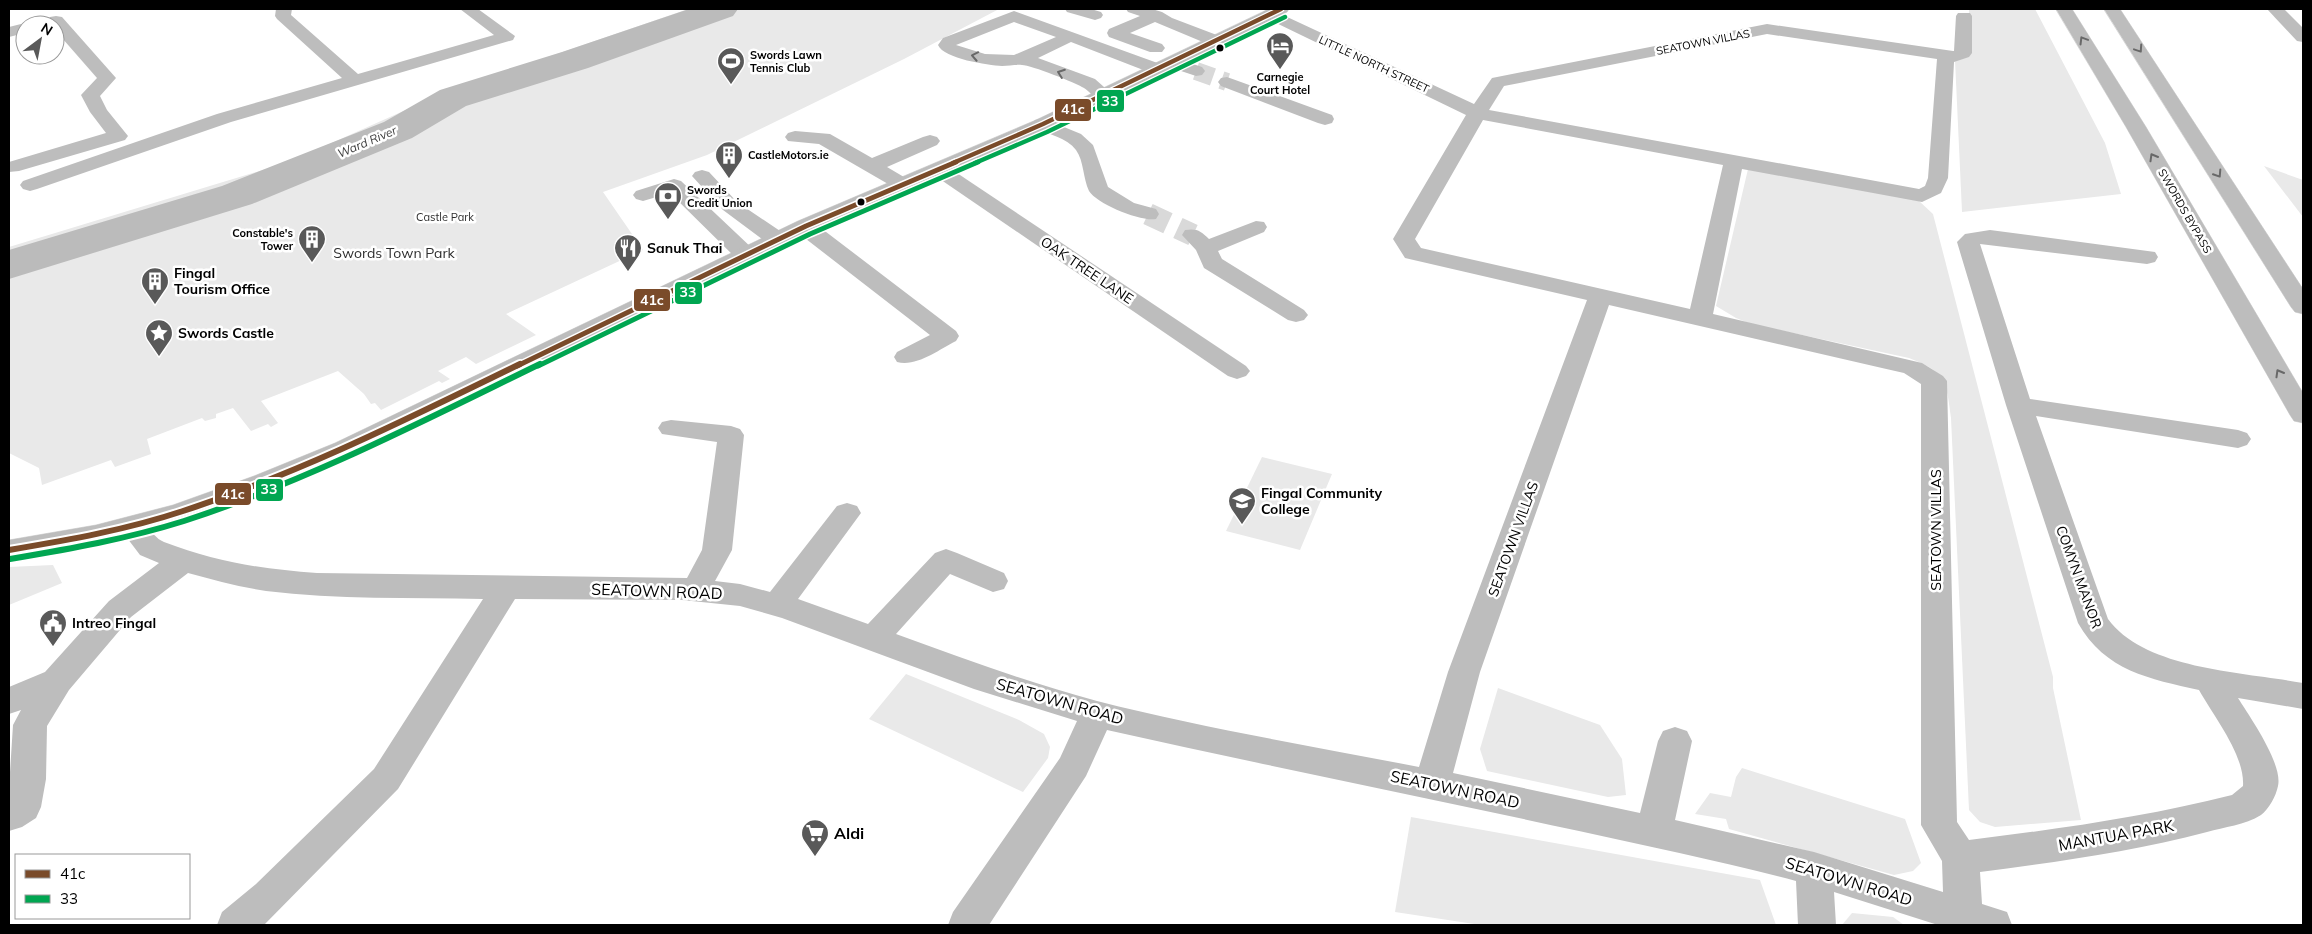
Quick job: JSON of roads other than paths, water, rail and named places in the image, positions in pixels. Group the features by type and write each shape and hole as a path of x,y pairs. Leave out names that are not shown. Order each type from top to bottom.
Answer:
{"street":[{"path":"284,9 283,16 354,80"},
{"path":"30,185 224,118 507,36 468,9"},
{"path":"1025,9 1069,23 1070,33"},
{"path":"1073,9 1095,15"},
{"path":"1134,9 1156,15 1166,22 1216,40"},
{"name":"SWORDS BYPASS","path":"2064,9 2136,126 2303,415"},
{"path":"2112,9 2303,307"},
{"path":"2275,9 2303,37"},
{"path":"1011,10 1070,33 1014,61 1001,61 960,53 948,48 947,45 949,42 1011,10"},
{"path":"9,550 132,526 219,500 303,468 412,418 522,361 805,227 1042,124 1104,95 1162,60 1216,40 1276,12"},
{"name":"LITTLE NORTH STREET","path":"1276,12 1477,113"},
{"path":"1156,15 1116,33 1162,60"},
{"path":"949,42 1014,16 1196,71"},
{"path":"1477,113 1922,196 1934,189 1938,178 1946,56 1955,57 1963,53 1964,16"},
{"name":"SEATOWN VILLAS","path":"1946,56 1768,29 1498,82 1477,113 1404,239 1413,253 1886,361 1913,368 1934,381 1939,825 1960,858 1974,922"},
{"path":"65,36 107,78 90,95 99,112 118,136"},
{"path":"1023,58 1089,83 1104,95"},
{"path":"1227,82 1325,119"},
{"path":"12,167 219,107"},
{"path":"1042,124 1074,138 1086,150 1099,190 1127,207 1148,214"},
{"path":"795,136 823,138 902,184"},
{"path":"871,166 930,141"},
{"path":"1700,318 1734,160"},
{"name":"OAK TREE LANE","path":"938,169 1237,371"},
{"path":"702,176 730,206 778,240"},
{"path":"643,195 674,186 746,255"},
{"path":"805,227 947,336 906,357"},
{"path":"1256,227 1199,241 1212,263 1296,315"},
{"name":"COMYN MANOR","path":"2147,257 2093,240 1978,237 1971,238 1968,242 2019,405 2094,623 2102,637 2114,649 2136,660 2160,668 2210,680 2303,696"},
{"name":"SEATOWN VILLAS","path":"1432,784 1464,672 1600,296"},
{"path":"2019,405 2238,439"},
{"path":"670,428 731,435 718,550 696,589"},
{"path":"778,605 847,512"},
{"name":"SEATOWN ROAD","path":"132,526 150,548 183,561 230,574 317,584 506,588 696,589 740,595 778,605 986,680 1097,714 1272,753 1432,784 1654,831 1814,869 1974,922"},
{"path":"873,639 946,560 993,581"},
{"path":"9,816 23,807 28,779 30,725 57,680 120,609 183,561"},
{"path":"236,925 269,896 386,779 506,588"},
{"path":"9,701 57,680"},
{"name":"MANTUA PARK","path":"1960,858 2091,841 2172,826 2240,808 2254,800 2261,786 2259,771 2252,753 2210,680"},
{"path":"967,925 1074,766 1097,714"},
{"path":"1654,831 1675,741"},
{"path":"1814,869 1817,925"}],"waterway":[{"name":"Ward River","path":"9,265 237,195 398,130 453,98 575,60 721,9"}],"tunnel":[{"path":"1196,71 1227,82"},
{"path":"1148,214 1193,235"}],"place":[{"name":"Carnegie Court Hotel","path":"1280,70"},
{"name":"Swords Lawn Tennis Club","path":"731,85"},
{"name":"CastleMotors.ie","path":"729,179"},
{"name":"Swords Credit Union","path":"668,220"},
{"name":"Constable's Tower","path":"312,263"},
{"name":"Sanuk Thai","path":"628,272"},
{"name":"Fingal Tourism Office","path":"155,305"},
{"name":"Swords Castle","path":"159,357"},
{"name":"Fingal Community College","path":"1242,525"},
{"name":"Intreo Fingal","path":"53,647"},
{"name":"Aldi","path":"815,857"}],"park label":[{"name":"Castle Park","path":"445,217"},
{"name":"Swords Town Park","path":"394,253"}]}
